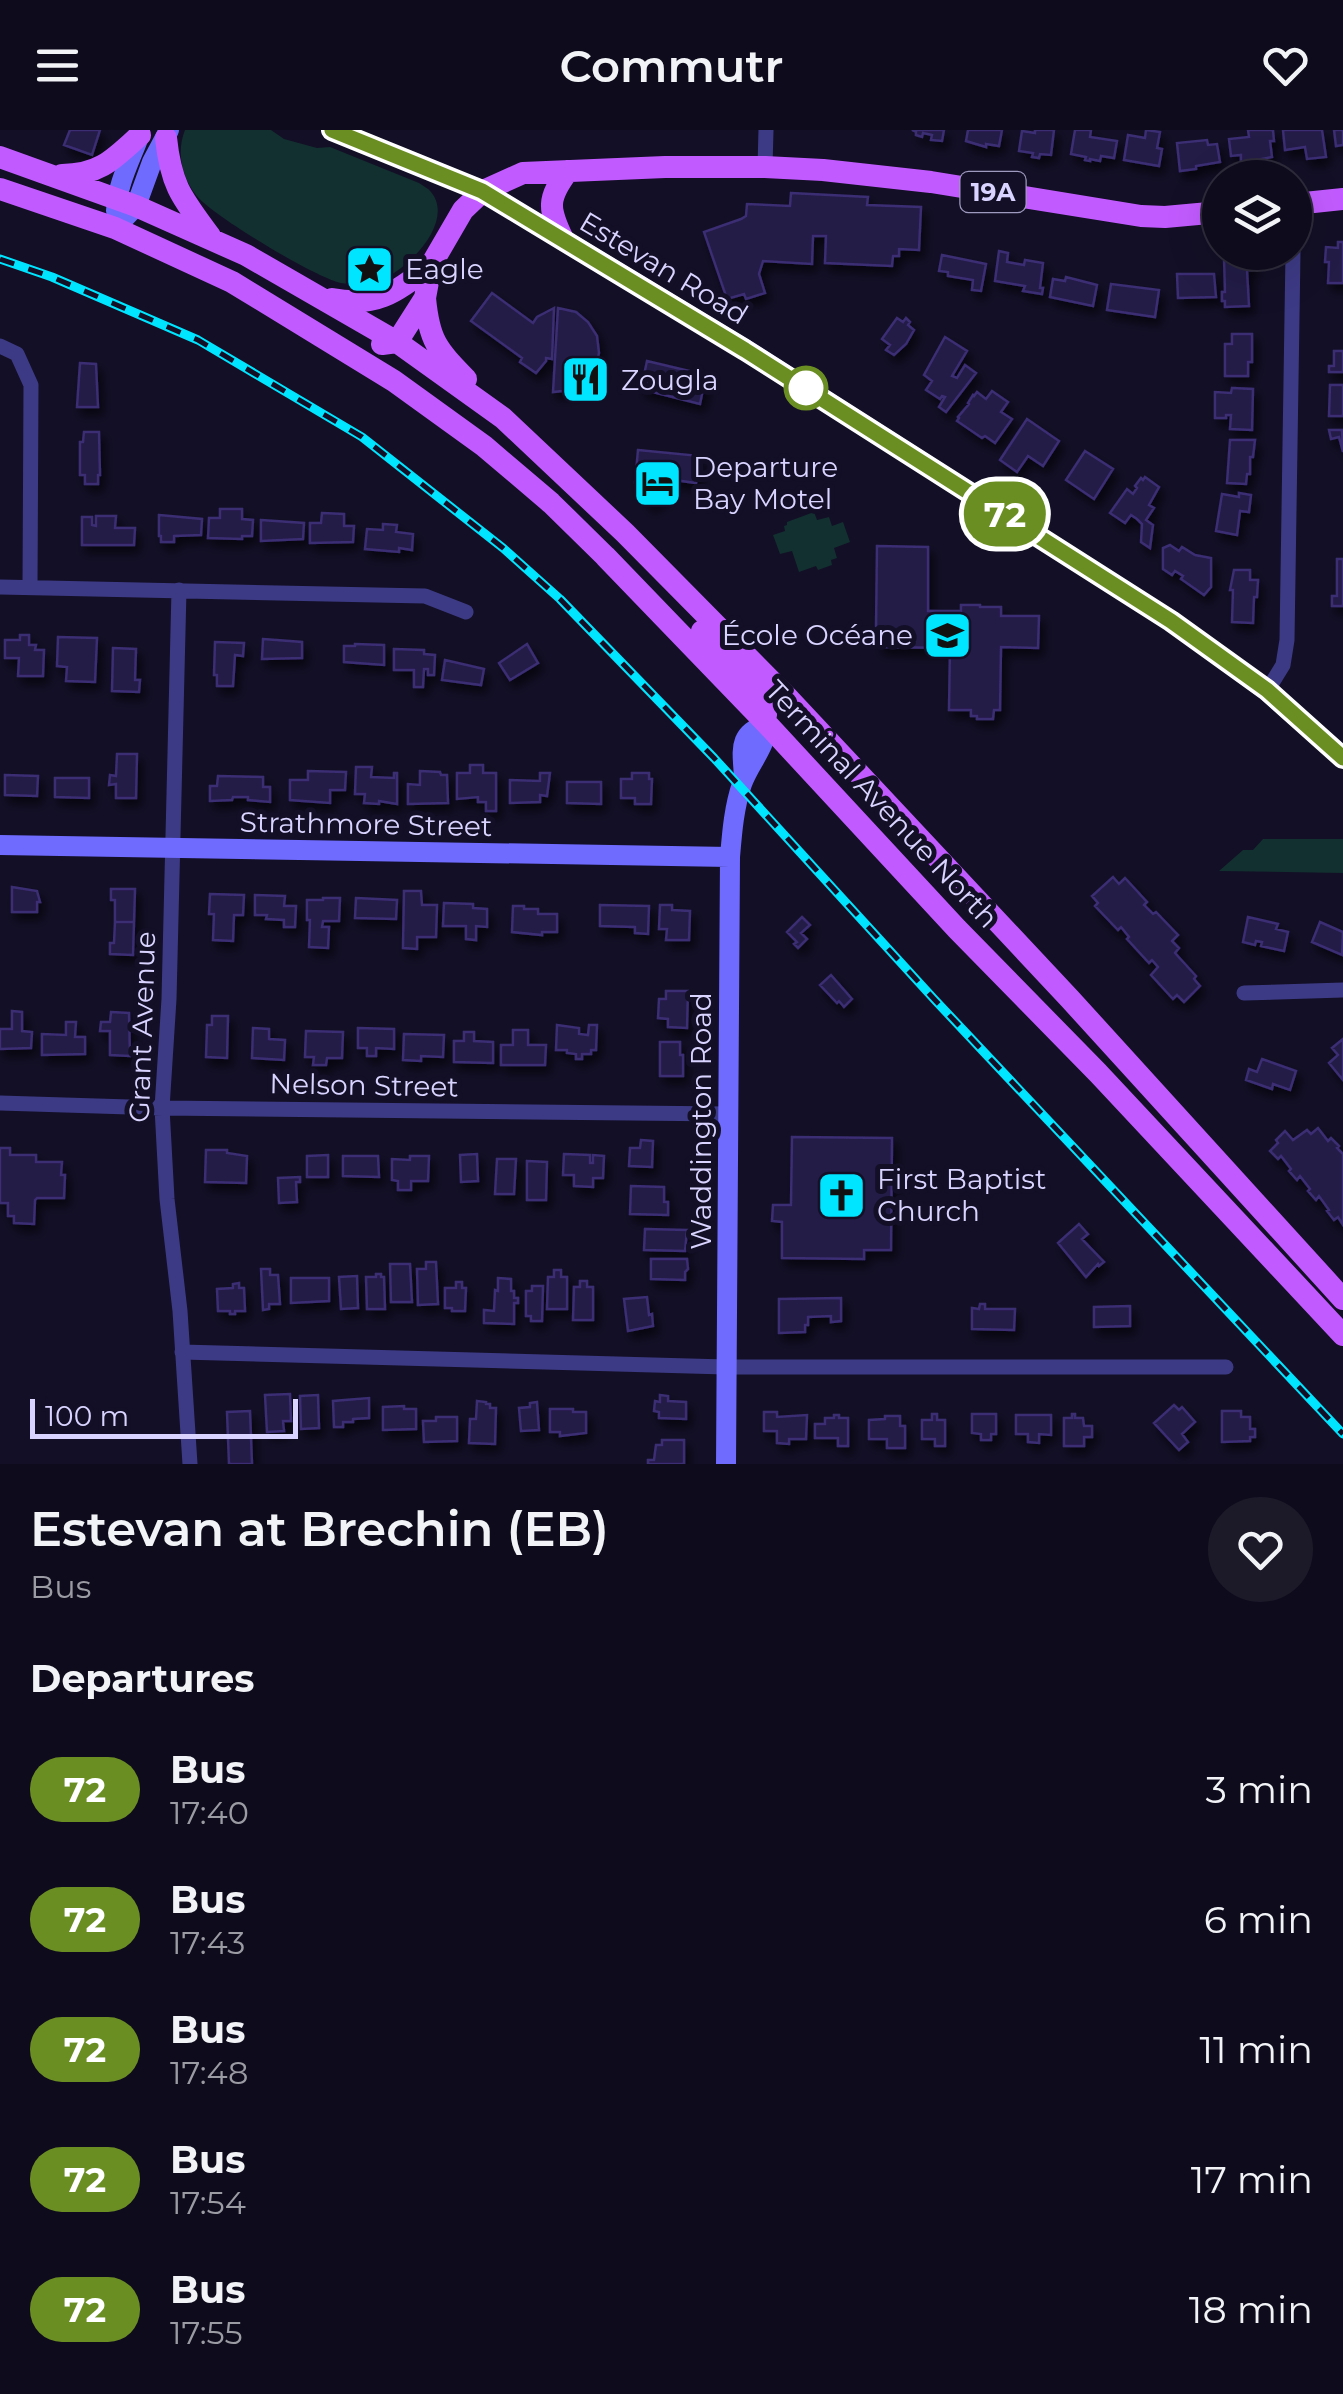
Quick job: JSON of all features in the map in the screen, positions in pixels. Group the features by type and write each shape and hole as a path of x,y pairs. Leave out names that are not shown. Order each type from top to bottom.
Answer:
{"main road":[{"path":"51,174 83,175 99,169 140,132"},
{"path":"168,134 169,166 176,188 212,238"},
{"name":"Terminal Avenue North","path":"0,157 212,238 396,342 502,418 625,532 788,699 1343,1299"},
{"name":"19A","path":"396,342 425,298 431,265 462,210 482,191 523,173 765,166 882,176 1141,216 1202,214"},
{"path":"563,239 553,217 551,198 568,171"},
{"name":"Terminal Avenue North","path":"0,188 116,228 232,282 394,380 484,446 551,503 767,724 1343,1336"},
{"path":"1312,203 1343,200"},
{"path":"319,296 357,302 374,300 397,292 431,265"},
{"path":"425,298 428,323 438,350 502,418"},
{"path":"345,349 396,342"},
{"path":"625,532 678,606 764,701 767,724 784,724 802,736 865,803 908,828"}],"street":[{"name":"Estevan Road","path":"332,130 364,135 482,191 745,350 1184,630 1267,690 1343,758"},
{"path":"765,166 766,130"},
{"path":"116,228 126,202 140,132"},
{"path":"126,202 168,134"},
{"path":"1267,690 1283,664 1287,640 1293,270"},
{"path":"0,346 17,354 31,385 30,588"},
{"path":"0,587 425,596 466,612"},
{"name":"Grant Avenue","path":"179,590 169,1000 162,1108 190,1464"},
{"name":"Waddington Road","path":"726,1464 730,857 744,779 766,738 767,724"},
{"name":"Strathmore Street","path":"0,845 730,857"},
{"path":"1244,993 1343,990"},
{"name":"Nelson Street","path":"0,1103 728,1114"},
{"path":"182,1352 726,1368 1226,1367"}],"green space":[{"path":"185,130 271,130 284,139 317,148 330,147 419,183 431,192 437,205 432,233 411,260 384,279 361,284 328,279 242,230 196,195 182,164"},
{"path":"814,512 817,520 829,517 832,526 843,522 850,542 834,548 837,558 831,560 832,565 799,572 792,551 780,554 773,535 785,531 787,522"},
{"path":"1263,839 1343,839 1343,873 1219,871 1243,850 1253,850"}],"building":[{"path":"70,130 100,130 92,155 64,145"},
{"path":"912,130 944,130 942,141 931,140 932,135 916,135"},
{"path":"968,130 1002,130 999,146 966,141"},
{"path":"1054,130 1051,155 1040,154 1039,158 1019,151 1022,131"},
{"path":"1075,130 1091,130 1090,137 1117,141 1114,158 1101,156 1100,161 1090,161 1071,154"},
{"path":"1146,130 1160,132 1159,166 1124,160 1128,135 1145,138"},
{"path":"1248,130 1273,130 1272,157 1241,160 1241,155 1231,156 1229,139 1249,137"},
{"path":"1283,130 1322,130 1326,157 1307,159 1305,147 1285,150"},
{"path":"1334,130 1343,130 1343,145 1336,146"},
{"path":"1207,140 1208,145 1217,144 1220,160 1202,160 1196,169 1180,171 1177,143"},
{"path":"791,193 868,197 867,205 921,207 919,250 899,249 892,266 825,263 826,236 813,236 812,264 763,261 759,274 765,293 727,299 704,232 746,216 747,204 790,206"},
{"path":"1338,242 1343,242 1343,283 1328,283 1326,247 1338,248"},
{"path":"999,251 1008,253 1007,262 1043,263 1042,294 1023,291 1025,286 995,281"},
{"path":"942,255 986,264 981,291 972,290 973,280 939,271"},
{"path":"1224,270 1247,270 1249,306 1225,307"},
{"path":"1177,274 1214,274 1216,297 1178,298"},
{"path":"1066,277 1097,285 1093,306 1050,297 1053,279 1065,281"},
{"path":"1111,284 1159,290 1155,317 1107,310"},
{"path":"492,293 533,323 554,308 552,359 546,358 536,373 471,321"},
{"path":"558,308 576,312 588,322 597,336 599,353 595,368 600,371 588,386 584,382 571,390 553,392"},
{"path":"897,318 903,322 906,318 914,330 894,355 886,350 890,345 882,339"},
{"path":"1232,334 1252,334 1248,376 1225,376 1225,344 1232,344"},
{"path":"945,337 967,351 952,376 957,378 965,365 976,373 946,412 939,407 945,397 940,399 926,390 932,381 924,375"},
{"path":"1334,351 1343,351 1343,372 1329,372 1329,366 1334,366"},
{"path":"647,361 706,375 700,404 641,389"},
{"path":"80,363 96,364 98,407 77,407"},
{"path":"1330,385 1343,385 1343,416 1329,416"},
{"path":"1232,388 1253,389 1252,430 1230,429 1231,415 1215,418 1215,392 1231,393"},
{"path":"992,391 1008,402 1001,412 1012,419 995,443 957,421 973,395 977,392 986,399"},
{"path":"1027,419 1059,441 1043,466 1028,456 1017,472 1000,460"},
{"path":"1329,430 1342,430 1343,452 1339,437 1331,439"},
{"path":"84,432 99,432 98,484 85,484 85,475 80,475 80,442"},
{"path":"1230,440 1255,440 1246,484 1227,483"},
{"path":"638,450 700,456 696,483 660,478 665,495 650,505 635,483"},
{"path":"1085,451 1113,469 1094,499 1066,480"},
{"path":"1145,477 1159,487 1149,505 1154,508 1146,520 1153,525 1150,548 1141,542 1142,524 1137,519 1131,515 1125,523 1110,513 1127,489 1133,494"},
{"path":"1239,493 1251,495 1249,512 1240,511 1237,535 1216,531 1222,494 1239,497"},
{"path":"220,509 242,509 242,519 253,520 252,536 208,538 209,518 220,518"},
{"path":"322,513 344,514 344,526 354,526 353,542 310,543 310,523 321,523"},
{"path":"159,515 202,519 201,535 174,536 174,542 161,542"},
{"path":"96,516 116,516 115,528 135,528 134,545 82,545 82,517 92,517 92,525 96,526"},
{"path":"261,520 304,523 303,539 261,541"},
{"path":"383,524 397,525 396,532 413,534 412,550 365,549 367,529 383,530"},
{"path":"1170,545 1211,558 1211,587 1204,595 1181,579 1183,576 1163,569 1163,548"},
{"path":"877,546 928,547 928,611 961,611 961,605 980,605 1001,607 1001,616 1039,616 1038,648 1001,647 1000,710 994,710 993,719 977,719 971,716 971,710 949,710 950,648 879,647"},
{"path":"1337,559 1343,559 1343,606 1332,606 1332,596 1337,596"},
{"path":"1234,570 1250,570 1250,580 1258,580 1253,623 1232,622 1230,590"},
{"path":"20,635 29,635 29,645 36,645 35,650 44,650 43,676 18,676 19,658 5,658 5,640 20,640"},
{"path":"58,637 97,638 95,682 66,681 67,667 57,666"},
{"path":"263,639 302,642 302,658 262,659"},
{"path":"215,642 244,643 243,656 235,655 233,686 217,686"},
{"path":"527,644 538,663 510,680 499,663"},
{"path":"384,645 384,665 344,662 344,646"},
{"path":"113,648 136,649 135,680 140,680 139,692 112,691"},
{"path":"394,649 424,650 424,654 435,655 434,675 428,675 428,669 424,669 423,687 414,687 414,670 394,670"},
{"path":"445,660 484,669 481,685 442,680"},
{"path":"117,754 137,754 136,798 116,798 116,784 109,785 110,775 116,776"},
{"path":"470,765 483,765 483,773 496,773 496,811 486,811 486,802 478,802 478,797 457,799 457,773 470,773"},
{"path":"356,767 372,767 371,777 394,778 397,773 397,804 364,803 365,794 355,794"},
{"path":"308,771 346,772 345,790 330,790 330,803 290,800 290,780 308,780"},
{"path":"420,771 447,775 448,803 408,804 408,784 420,785"},
{"path":"540,773 550,773 547,796 540,795 540,802 510,803 510,780 540,781"},
{"path":"632,773 649,773 651,804 635,804 635,798 621,798 621,779 632,779"},
{"path":"5,775 38,776 37,796 5,795"},
{"path":"218,776 263,777 263,787 270,787 270,802 248,797 210,801 210,786 217,786"},
{"path":"55,778 89,778 89,798 55,797"},
{"path":"567,782 601,782 601,804 567,803"},
{"path":"1113,877 1119,884 1125,878 1147,902 1144,905 1178,935 1172,941 1179,948 1175,953 1200,986 1184,1002 1177,995 1173,999 1151,975 1158,967 1152,960 1149,963 1121,927 1118,930 1095,906 1098,903 1092,896"},
{"path":"12,887 37,891 37,912 12,912"},
{"path":"111,889 135,889 134,922 115,922"},
{"path":"404,891 421,891 422,905 437,905 436,937 417,937 417,949 403,948"},
{"path":"210,894 244,895 243,915 234,915 233,941 213,940"},
{"path":"255,895 285,896 284,906 296,906 295,927 284,927 284,920 255,915"},
{"path":"340,898 339,921 323,921 322,927 329,927 328,948 309,947 307,900"},
{"path":"356,898 397,900 396,919 355,918"},
{"path":"444,903 473,904 473,908 487,909 487,927 476,926 476,940 466,939 466,926 443,926"},
{"path":"600,905 649,906 648,934 635,933 635,927 600,926"},
{"path":"660,905 690,911 689,940 666,940 667,929 659,929"},
{"path":"513,906 538,909 538,914 557,914 557,932 512,932"},
{"path":"802,917 810,925 801,933 807,939 798,948 787,932"},
{"path":"1248,917 1278,924 1276,929 1288,932 1284,951 1261,946 1262,942 1243,942"},
{"path":"115,922 134,922 133,955 110,954"},
{"path":"1320,922 1343,932 1342,955 1312,942"},
{"path":"831,975 852,999 844,1007 820,985"},
{"path":"666,991 688,991 687,1028 668,1027 668,1019 658,1018 659,999 666,999"},
{"path":"12,1011 22,1012 22,1031 32,1032 31,1048 0,1049 0,1029 12,1029"},
{"path":"111,1012 129,1013 130,1056 110,1055 110,1031 100,1031 101,1022 110,1022"},
{"path":"212,1016 228,1016 227,1058 206,1057 207,1025 212,1025"},
{"path":"66,1022 76,1022 75,1037 85,1037 85,1054 42,1055 42,1034 66,1035"},
{"path":"557,1025 579,1028 579,1034 588,1035 589,1025 597,1025 596,1050 576,1059 576,1054 556,1050"},
{"path":"253,1028 269,1029 269,1039 285,1040 284,1060 252,1058"},
{"path":"358,1028 394,1029 394,1049 376,1048 376,1056 367,1056 367,1048 358,1048"},
{"path":"513,1030 528,1030 528,1045 546,1045 545,1065 501,1065 501,1045 513,1045"},
{"path":"306,1031 343,1032 342,1058 327,1058 326,1065 313,1065 314,1057 305,1057"},
{"path":"464,1032 474,1032 474,1041 493,1042 493,1063 454,1062 454,1041 464,1041"},
{"path":"404,1034 444,1035 443,1057 403,1060"},
{"path":"1343,1039 1343,1080 1329,1063 1338,1055 1332,1048"},
{"path":"660,1042 680,1042 683,1076 660,1076"},
{"path":"1262,1059 1296,1071 1290,1090 1273,1084 1272,1089 1246,1080 1249,1069 1257,1072"},
{"path":"1318,1128 1343,1154 1343,1225 1338,1217 1334,1220 1319,1196 1316,1200 1308,1191 1300,1176 1297,1180 1281,1156 1278,1159 1270,1151 1285,1131 1293,1140"},
{"name":"First Baptist Church","path":"792,1137 892,1138 891,1250 864,1250 864,1259 782,1258 782,1222 772,1221 773,1205 791,1205"},
{"path":"641,1140 653,1141 652,1167 629,1166 630,1148 640,1148"},
{"path":"0,1148 10,1148 10,1155 36,1155 36,1162 62,1162 64,1198 37,1198 34,1224 14,1223 14,1216 8,1216 8,1203 0,1203"},
{"path":"206,1150 227,1150 247,1156 246,1183 205,1182"},
{"path":"477,1154 478,1181 461,1182 460,1155"},
{"path":"564,1154 590,1155 590,1163 593,1155 604,1156 603,1178 593,1178 593,1187 574,1186 574,1175 563,1175"},
{"path":"328,1155 328,1177 307,1177 307,1156"},
{"path":"343,1156 378,1156 379,1177 343,1176"},
{"path":"410,1156 429,1156 428,1181 411,1181 411,1190 398,1190 398,1181 392,1180 392,1159 410,1160"},
{"path":"497,1159 516,1159 514,1194 495,1194"},
{"path":"527,1161 547,1162 546,1200 527,1200"},
{"path":"300,1177 300,1182 296,1182 297,1202 279,1203 278,1178"},
{"path":"631,1186 664,1187 668,1215 630,1214"},
{"path":"1079,1224 1088,1234 1082,1239 1104,1262 1086,1277 1058,1243"},
{"path":"645,1229 687,1230 685,1251 644,1250"},
{"path":"651,1259 687,1259 685,1280 651,1279"},
{"path":"426,1262 436,1262 438,1304 418,1305 417,1269 426,1269"},
{"path":"390,1264 410,1264 412,1302 391,1302"},
{"path":"261,1269 278,1275 280,1304 269,1304 269,1309 263,1310"},
{"path":"554,1270 561,1270 561,1277 567,1277 567,1309 547,1309 548,1277 554,1277"},
{"path":"357,1276 358,1308 341,1309 339,1277"},
{"path":"366,1277 384,1277 385,1309 367,1309"},
{"path":"291,1278 329,1278 329,1301 291,1303"},
{"path":"498,1278 511,1279 511,1291 518,1298 518,1303 514,1303 514,1324 484,1323 484,1310 494,1311"},
{"path":"580,1281 593,1287 593,1320 573,1320 574,1287 580,1287"},
{"path":"456,1282 462,1282 462,1288 466,1288 465,1311 445,1308 445,1288 456,1288"},
{"path":"239,1283 239,1288 244,1288 245,1311 218,1311 217,1289 233,1288 233,1284"},
{"path":"532,1286 543,1286 542,1321 531,1321 531,1316 526,1316 526,1291 532,1291"},
{"path":"647,1297 653,1326 628,1331 624,1299"},
{"path":"841,1298 841,1321 831,1322 831,1316 808,1317 805,1332 779,1333 779,1299"},
{"path":"980,1304 985,1304 985,1309 1015,1309 1014,1330 972,1329 972,1308 979,1309"},
{"path":"1130,1306 1130,1326 1094,1327 1094,1307"},
{"path":"290,1394 291,1421 283,1421 284,1431 267,1432 265,1395"},
{"path":"318,1395 319,1428 301,1429 300,1396"},
{"path":"660,1395 668,1396 668,1401 686,1402 686,1419 659,1418 659,1412 654,1411"},
{"path":"369,1398 369,1418 353,1419 343,1422 343,1427 334,1427 333,1401"},
{"path":"477,1401 496,1408 495,1444 469,1443 470,1419 476,1419"},
{"path":"537,1402 539,1430 521,1431 519,1408"},
{"path":"1174,1405 1179,1410 1182,1407 1195,1422 1182,1434 1188,1442 1179,1450 1154,1423"},
{"path":"383,1407 416,1409 416,1429 383,1430"},
{"path":"550,1409 586,1412 586,1433 560,1436 560,1432 550,1432"},
{"path":"250,1411 252,1464 229,1464 227,1412"},
{"path":"1222,1411 1241,1411 1241,1417 1250,1417 1255,1437 1250,1437 1250,1441 1222,1442"},
{"path":"764,1412 777,1412 777,1417 807,1415 806,1439 777,1443 777,1431 764,1431"},
{"path":"932,1414 937,1414 937,1420 945,1420 945,1446 935,1446 935,1439 922,1439 922,1420 932,1420"},
{"path":"972,1414 996,1414 996,1434 991,1434 991,1440 981,1440 981,1434 972,1433"},
{"path":"1072,1414 1083,1418 1084,1426 1092,1426 1092,1437 1084,1437 1084,1446 1064,1446 1064,1418 1072,1418"},
{"path":"1016,1415 1051,1415 1051,1435 1039,1434 1039,1443 1028,1442 1028,1434 1016,1434"},
{"path":"900,1416 900,1426 905,1426 905,1448 887,1448 887,1439 869,1439 869,1420"},
{"path":"436,1417 457,1417 457,1441 424,1442 423,1421 436,1421"},
{"path":"825,1418 848,1418 848,1446 838,1446 838,1438 815,1438 815,1424 825,1424"},
{"path":"662,1440 684,1440 684,1464 648,1464 648,1460 654,1460 656,1445 662,1445"}],"railway":[{"path":"0,259 52,277 198,340 362,437 503,548 560,599 714,758 934,999 1343,1434"}],"bus line":[{"name":"72","path":"332,130 482,191 745,350 1171,621 1267,690 1343,758"}],"place":[{"name":"Eagle","path":"370,269"},
{"name":"Zougla","path":"586,380"},
{"name":"Departure Bay Motel","path":"658,483"},
{"name":"École Océane","path":"948,635"},
{"name":"First Baptist Church","path":"842,1195"}]}
